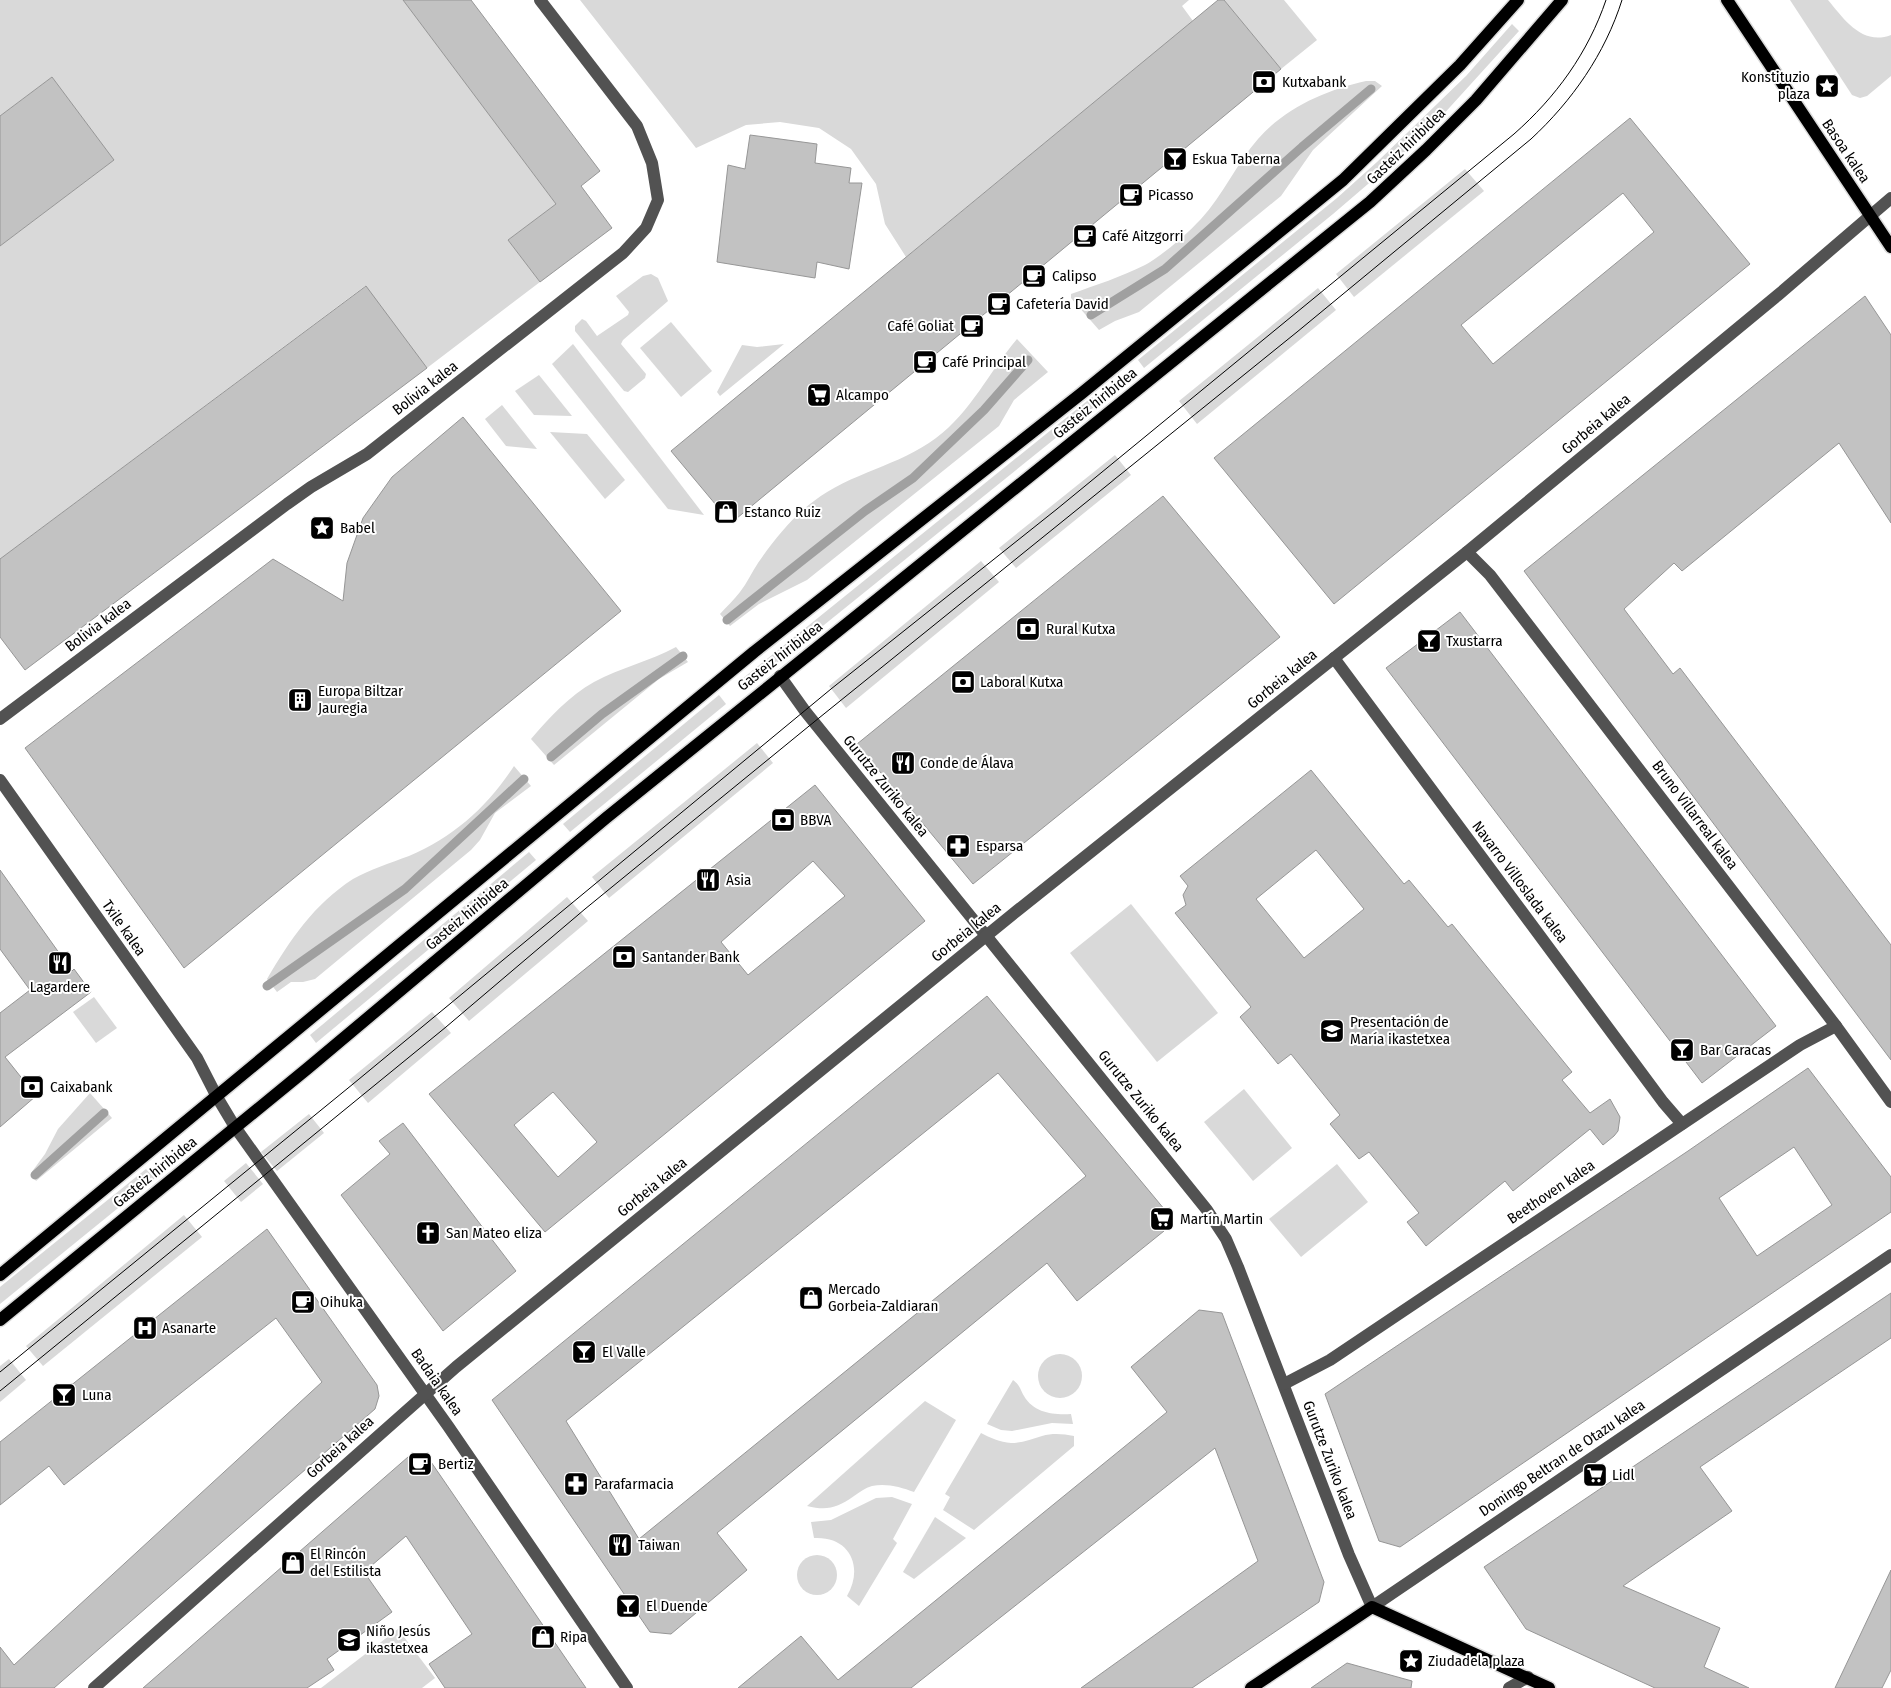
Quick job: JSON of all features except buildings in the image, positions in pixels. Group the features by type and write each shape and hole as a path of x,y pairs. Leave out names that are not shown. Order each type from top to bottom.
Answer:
{"main road":[{"name":"Gasteiz hiribidea","path":"0,1275 754,652 1088,388 1343,180 1460,65 1518,0"},
{"name":"Gasteiz hiribidea","path":"0,1320 780,676 1370,202 1476,100 1562,0"},
{"name":"Basoa kalea","path":"1727,0 1891,247"},
{"name":"Basoa kalea","path":"1734,0 1742,22"},
{"path":"1372,1607 1549,1688"},
{"name":"Domingo Beltran de Otazu kalea","path":"1251,1688 1372,1607"}],"street":[{"name":"Bolivia kalea","path":"0,719 287,504 311,487 367,454 623,253 646,228 658,200 652,163 637,126 540,0"},
{"name":"Gorbeia kalea","path":"94,1688 425,1394 985,936 1468,552 1778,295 1870,214 1891,198"},
{"name":"Bruno Villarreal kalea","path":"1468,552 1490,575 1836,1026 1891,1102"},
{"name":"Navarro Villoslada kalea","path":"1334,658 1663,1102 1682,1124"},
{"name":"Gurutze Zuriko kalea","path":"780,676 805,711 1207,1210 1226,1239 1349,1555 1372,1607"},
{"name":"Txile kalea","path":"0,780 197,1058 216,1098"},
{"name":"Beethoven kalea","path":"1284,1384 1330,1360 1800,1046 1836,1026"},
{"name":"Badaia kalea","path":"216,1098 425,1394 628,1688"},
{"name":"Domingo Beltran de Otazu kalea","path":"1372,1607 1891,1255"},
{"path":"1509,1688 1528,1677"}],"shaded area":[{"path":"0,0 403,0 556,204 508,240 540,282 427,368 365,286 0,559 0,246 114,160 52,77 0,116"},
{"path":"580,0 1189,0 1182,6 1193,21 906,257 885,224 876,184 851,149 819,128 780,122 746,125 696,148"},
{"path":"1224,0 1284,0 1317,40 1281,69"},
{"path":"1790,0 1828,0 1847,22 1863,34 1871,37 1891,35 1891,76 1867,96 1860,98 1852,95"},
{"path":"1512,24 1519,31 1431,128 1333,214 1144,368 1138,360 1337,198 1466,76"},
{"path":"1366,81 1375,81 1382,86 1313,150 1281,196 1139,312 1115,321 1099,330 1071,298 1071,294 1145,265 1174,244 1209,210 1250,148 1269,128 1293,109 1321,95"},
{"path":"1465,169 1484,191 1354,297 1336,274"},
{"path":"651,274 658,278 668,301 623,340 621,344 646,374 645,378 628,392 624,391 575,331 575,326 582,319 586,321 597,336 628,315 629,312 616,296 643,276"},
{"path":"1318,288 1336,310 1197,424 1179,401"},
{"path":"671,322 712,371 681,397 640,348"},
{"path":"1017,339 1048,372 1014,400 999,426 807,580 759,604 730,626 720,614 740,592 777,537 806,507 843,483 906,456 936,438 970,404"},
{"path":"573,344 704,515 668,509 552,364"},
{"path":"784,344 720,396 717,392 742,345 757,347"},
{"path":"539,375 572,416 534,415 515,391"},
{"path":"1092,397 1098,404 747,687 742,679"},
{"path":"502,405 537,449 506,446 485,419"},
{"path":"550,432 587,434 625,480 605,499"},
{"path":"1115,455 1131,475 1016,568 999,548"},
{"path":"981,561 999,582 846,708 829,686"},
{"path":"676,647 688,662 659,679 554,765 531,739 560,708 594,682"},
{"path":"719,695 726,704 570,832 563,824"},
{"path":"757,743 773,763 609,898 592,877"},
{"path":"514,766 531,786 495,813 480,840 471,850 315,979 291,982 277,992 267,979 294,937 326,900 353,879 409,856 441,840 469,819 481,807 504,781"},
{"path":"529,852 536,860 316,1043 310,1035"},
{"path":"567,897 588,921 469,1021 449,998"},
{"path":"1131,904 1218,1013 1157,1062 1070,953"},
{"path":"94,997 117,1028 96,1043 73,1012"},
{"path":"432,1012 451,1033 368,1103 349,1080"},
{"path":"1244,1089 1292,1148 1253,1181 1204,1122"},
{"path":"90,1093 112,1118 36,1181 31,1173 45,1154 58,1129"},
{"path":"309,1114 324,1133 277,1171 261,1152"},
{"path":"246,1163 263,1184 241,1202 224,1181"},
{"path":"1337,1164 1368,1202 1301,1257 1269,1219"},
{"path":"146,1169 155,1178 0,1304 0,1287"},
{"path":"184,1215 202,1237 43,1366 26,1346"},
{"path":"1060,1354 1072,1358 1078,1364 1082,1376 1078,1388 1072,1394 1060,1398 1048,1394 1042,1388 1038,1376 1042,1364 1048,1358"},
{"path":"9,1359 26,1380 0,1402 0,1366"},
{"path":"1013,1380 1019,1385 1028,1402 1033,1406 1044,1412 1071,1414 1073,1424 1052,1423 1012,1431 1001,1430 987,1424"},
{"path":"925,1401 956,1420 914,1492 893,1486 877,1485 867,1488 832,1507 807,1506"},
{"path":"981,1433 995,1440 1011,1443 1054,1434 1074,1436 1074,1446 974,1530 943,1510 950,1497 945,1494"},
{"path":"892,1497 912,1504 893,1539 897,1543 859,1606 847,1596 854,1574 854,1564 850,1555 837,1542 814,1538 811,1522 831,1520 876,1498"},
{"path":"935,1517 966,1538 914,1579 903,1572"},
{"path":"821,1555 828,1558 834,1564 837,1575 836,1583 828,1592 821,1595 813,1595 806,1592 798,1583 797,1571 800,1564 809,1556"},
{"path":"398,1629 435,1678 422,1688 321,1688"}],"waterway":[{"path":"1091,315 1165,269 1302,147 1371,89"},
{"path":"727,620 865,511 913,478 984,410 1028,360"},
{"path":"551,757 602,714 683,656"},
{"path":"267,986 405,889 524,779"},
{"path":"35,1175 104,1113"}],"tram line":[{"path":"0,1372 353,1084 831,689 1057,509 1514,134 1544,105 1569,73 1590,38 1606,0"},
{"path":"0,1391 446,1027 585,909 1297,332 1531,139 1560,109 1597,58 1622,0"}],"place":[{"name":"Kutxabank","path":"1264,82"},
{"name":"Konstituzio plaza","path":"1827,86"},
{"name":"Eskua Taberna","path":"1175,159"},
{"name":"Picasso","path":"1131,195"},
{"name":"Café Aitzgorri","path":"1085,236"},
{"name":"Calipso","path":"1034,276"},
{"name":"Cafetería David","path":"999,304"},
{"name":"Café Goliat","path":"972,326"},
{"name":"Café Principal","path":"925,362"},
{"name":"Alcampo","path":"819,395"},
{"name":"Estanco Ruiz","path":"726,512"},
{"name":"Babel","path":"322,528"},
{"name":"Rural Kutxa","path":"1028,629"},
{"name":"Txustarra","path":"1429,641"},
{"name":"Laboral Kutxa","path":"963,682"},
{"name":"Europa Biltzar Jauregia","path":"300,700"},
{"name":"Conde de Álava","path":"903,763"},
{"name":"BBVA","path":"783,820"},
{"name":"Esparsa","path":"958,846"},
{"name":"Asia","path":"708,880"},
{"name":"Santander Bank","path":"624,957"},
{"name":"Lagardere","path":"60,963"},
{"name":"Presentación de María ikastetxea","path":"1332,1031"},
{"name":"Bar Caracas","path":"1682,1050"},
{"name":"Caixabank","path":"32,1087"},
{"name":"Martín Martin","path":"1162,1219"},
{"name":"San Mateo eliza","path":"428,1233"},
{"name":"Mercado Gorbeia-Zaldiaran","path":"811,1298"},
{"name":"Oihuka","path":"303,1302"},
{"name":"Asanarte","path":"145,1328"},
{"name":"El Valle","path":"584,1352"},
{"name":"Luna","path":"64,1395"},
{"name":"Bertiz","path":"420,1464"},
{"name":"Lidl","path":"1595,1475"},
{"name":"Parafarmacia","path":"576,1484"},
{"name":"Taiwan","path":"620,1545"},
{"name":"El Rincón del Estilista","path":"293,1563"},
{"name":"El Duende","path":"628,1606"},
{"name":"Ripa","path":"543,1637"},
{"name":"Niño Jesús ikastetxea","path":"349,1640"},
{"name":"Ziudadela plaza","path":"1411,1661"}]}
